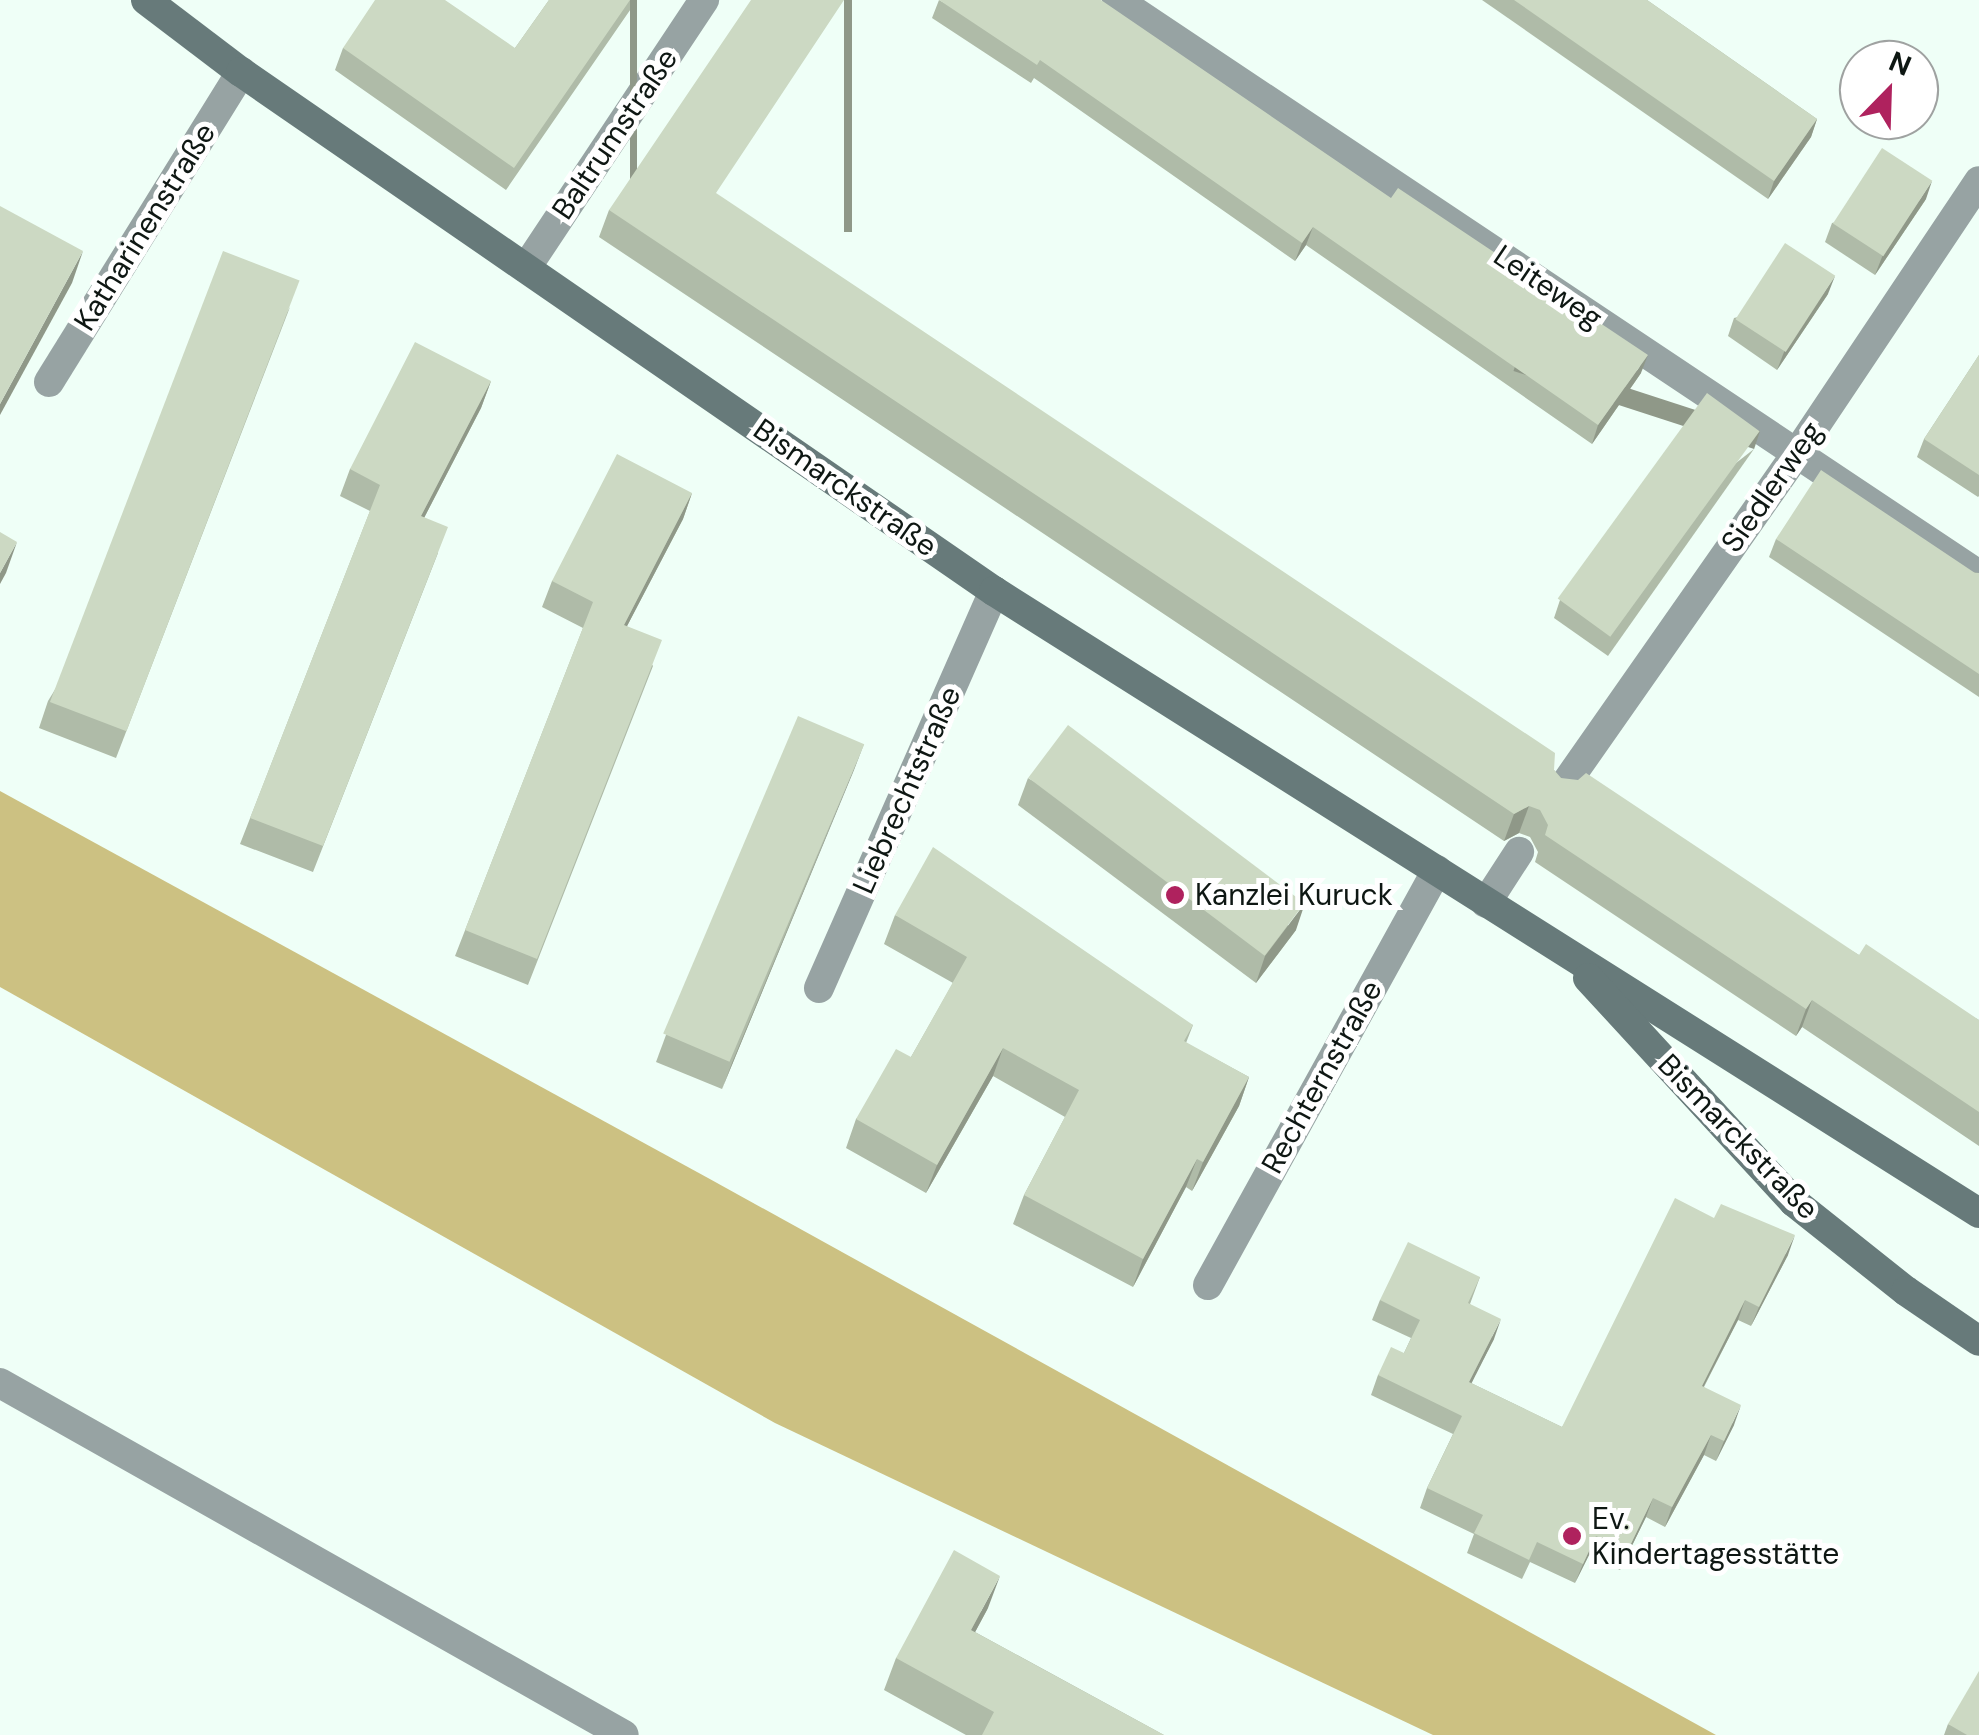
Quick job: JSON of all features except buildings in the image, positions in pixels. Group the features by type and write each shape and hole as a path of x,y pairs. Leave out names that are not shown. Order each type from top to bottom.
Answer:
{"main road":[{"name":"Bismarckstraße","path":"146,0 241,72 994,591 1979,1214"},
{"name":"Bismarckstraße","path":"1562,950 1794,1202 1906,1291 1979,1341"}],"street":[{"name":"Baltrumstraße","path":"526,268 704,0"},
{"name":"Leiteweg","path":"1117,0 1979,575"},
{"name":"Katharinenstraße","path":"49,382 241,72"},
{"name":"Siedlerweg","path":"1560,790 1797,453 1979,181"},
{"name":"Liebrechtstraße","path":"819,988 994,591"},
{"path":"1486,903 1519,852"},
{"name":"Rechternstraße","path":"1208,1285 1437,870"},
{"path":"0,1383 624,1735"}],"shaded area":[{"path":"0,791 1716,1735 1433,1735 775,1423 0,987"}],"place":[{"name":"Kanzlei Kuruck","path":"1175,895"},
{"name":"Ev. Kindertagesstätte","path":"1572,1536"}]}
